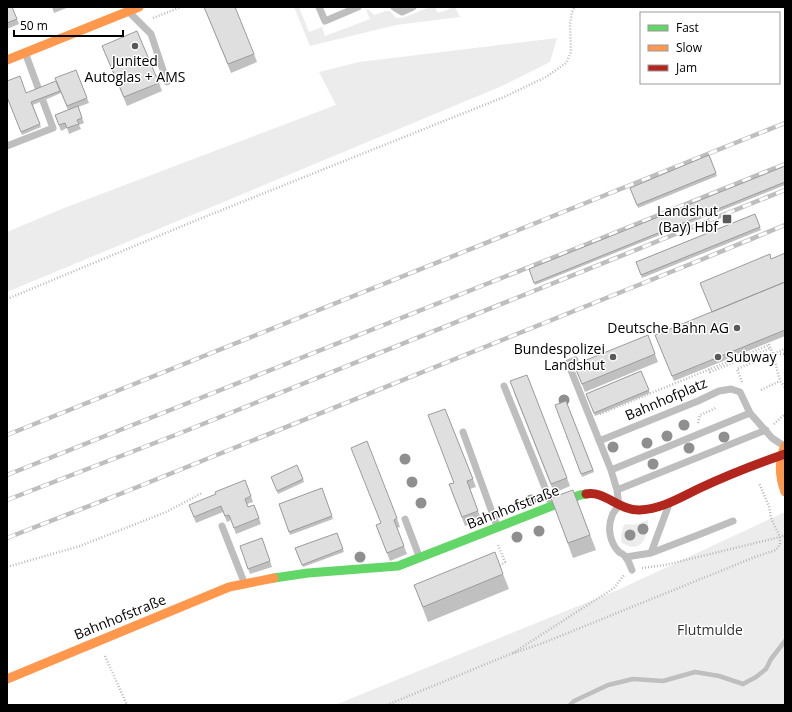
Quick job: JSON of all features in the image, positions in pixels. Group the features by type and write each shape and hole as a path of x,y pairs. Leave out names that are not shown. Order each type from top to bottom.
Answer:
{"street":[{"path":"7,60 139,7"},
{"path":"784,449 779,470 785,492"},
{"name":"Bahnhofstraße","path":"7,679 229,588 308,573 398,566 580,495 590,493 599,495 630,510 641,510 670,502 735,474 784,449"}],"lane":[{"path":"319,7 325,21 358,7"},
{"path":"394,7 402,12 413,7"},
{"path":"129,11 151,34 167,82"},
{"path":"7,146 53,128 25,53"},
{"path":"574,360 568,363 611,470 617,490 619,506 612,514 610,522 611,538 614,545 626,557 632,570"},
{"path":"504,386 552,506"},
{"name":"Bahnhofplatz","path":"599,441 719,391 732,389 740,392 750,413 784,449"},
{"path":"611,470 750,413"},
{"path":"617,490 766,430"},
{"path":"463,432 495,529"},
{"path":"651,553 670,502"},
{"path":"405,519 420,558"},
{"path":"626,557 651,553 733,520"},
{"path":"222,526 245,584"}],"path":[{"path":"7,299 197,220 504,97 546,77 566,63 571,52 570,24 572,12 575,7"},
{"path":"590,418 709,369 710,372 770,345 780,381 785,387"},
{"path":"742,380 737,369 785,349"},
{"path":"773,354 785,354"},
{"path":"675,381 680,381"},
{"path":"761,390 780,381"},
{"path":"696,427 700,415 716,408"},
{"path":"777,421 785,414"},
{"path":"7,567 80,546 166,512 202,493"},
{"path":"387,705 508,655 543,643 776,550 780,544 780,537 771,518 769,506"},
{"path":"494,568 501,566 505,562 495,529"},
{"path":"508,655 614,588 623,576 632,570 665,565 785,535"},
{"path":"98,641 127,705"}],"green space":[{"path":"294,7 299,7 309,32 322,27 325,36 370,19 366,10 368,9 374,15 390,11 396,18 401,18 425,9 435,7 438,13 450,9 449,7 455,7 460,17 396,25 310,46"},
{"path":"557,38 550,62 502,86 7,292 7,232 59,210 336,105 319,72 359,62"},
{"name":"Flutmulde","path":"785,512 785,705 335,705 620,589"},
{"path":"648,520 647,533 642,543 634,547 628,546 621,542 625,524 634,525"}],"building":[{"path":"7,7 12,7 17,19 7,23"},
{"path":"204,7 235,7 254,54 228,64"},
{"path":"137,31 159,83 124,97 102,46"},
{"path":"76,70 87,98 67,106 55,78"},
{"path":"20,76 26,93 56,81 60,91 31,102 40,124 21,132 7,97 7,81"},
{"path":"78,106 82,118 77,120 79,124 67,128 65,123 59,125 55,115"},
{"path":"709,155 716,173 637,205 630,188"},
{"path":"785,166 785,182 534,283 529,269"},
{"path":"755,214 760,227 641,275 636,262"},
{"path":"785,253 785,282 712,312 700,283 770,254 771,259"},
{"name":"Deutsche Bahn AG","path":"785,282 785,330 672,376 655,335"},
{"path":"648,335 655,354 582,384 574,365"},
{"path":"641,371 649,390 594,413 586,394"},
{"path":"527,375 567,478 551,484 510,381"},
{"path":"566,401 593,470 581,474 555,405"},
{"path":"445,409 473,479 467,481 478,511 462,517 449,484 454,483 428,415"},
{"path":"367,441 397,518 394,520 404,546 387,553 376,525 381,523 351,448"},
{"path":"297,465 303,479 277,491 271,477"},
{"path":"245,480 251,496 245,499 248,507 254,505 259,518 234,528 229,515 225,516 221,506 194,517 189,505 216,494 215,492"},
{"path":"322,488 332,516 289,532 279,504"},
{"path":"573,490 590,535 568,543 551,498"},
{"path":"337,533 343,549 302,565 295,548"},
{"path":"262,538 270,561 248,569 240,546"},
{"path":"495,552 503,574 423,607 414,585"}],"waterway":[{"path":"570,705 574,701 608,685 633,679 663,681 695,672 719,676 743,684 756,677 766,669 771,659 785,641"}],"railway":[{"path":"7,435 785,123"},
{"path":"7,475 785,164"},
{"path":"7,500 178,434 785,190"},
{"path":"7,538 125,492 785,225"}],"traffic: fast":[{"path":"274,578 308,573 398,566 580,495 586,494"}],"traffic: slow":[{"path":"7,60 139,7"},
{"path":"785,446 780,463 781,480 785,492"},
{"path":"7,679 229,587 274,578"}],"traffic: jam":[{"path":"586,494 599,495 632,509 648,509 671,502 732,474 785,454"}],"place":[{"name":"Junited Autoglas + AMS","path":"135,46"},
{"name":"Landshut (Bay) Hbf","path":"727,219"},
{"name":"Deutsche Bahn AG","path":"737,328"},
{"name":"Bundespolizei Landshut","path":"613,357"},
{"name":"Subway","path":"718,357"}]}
